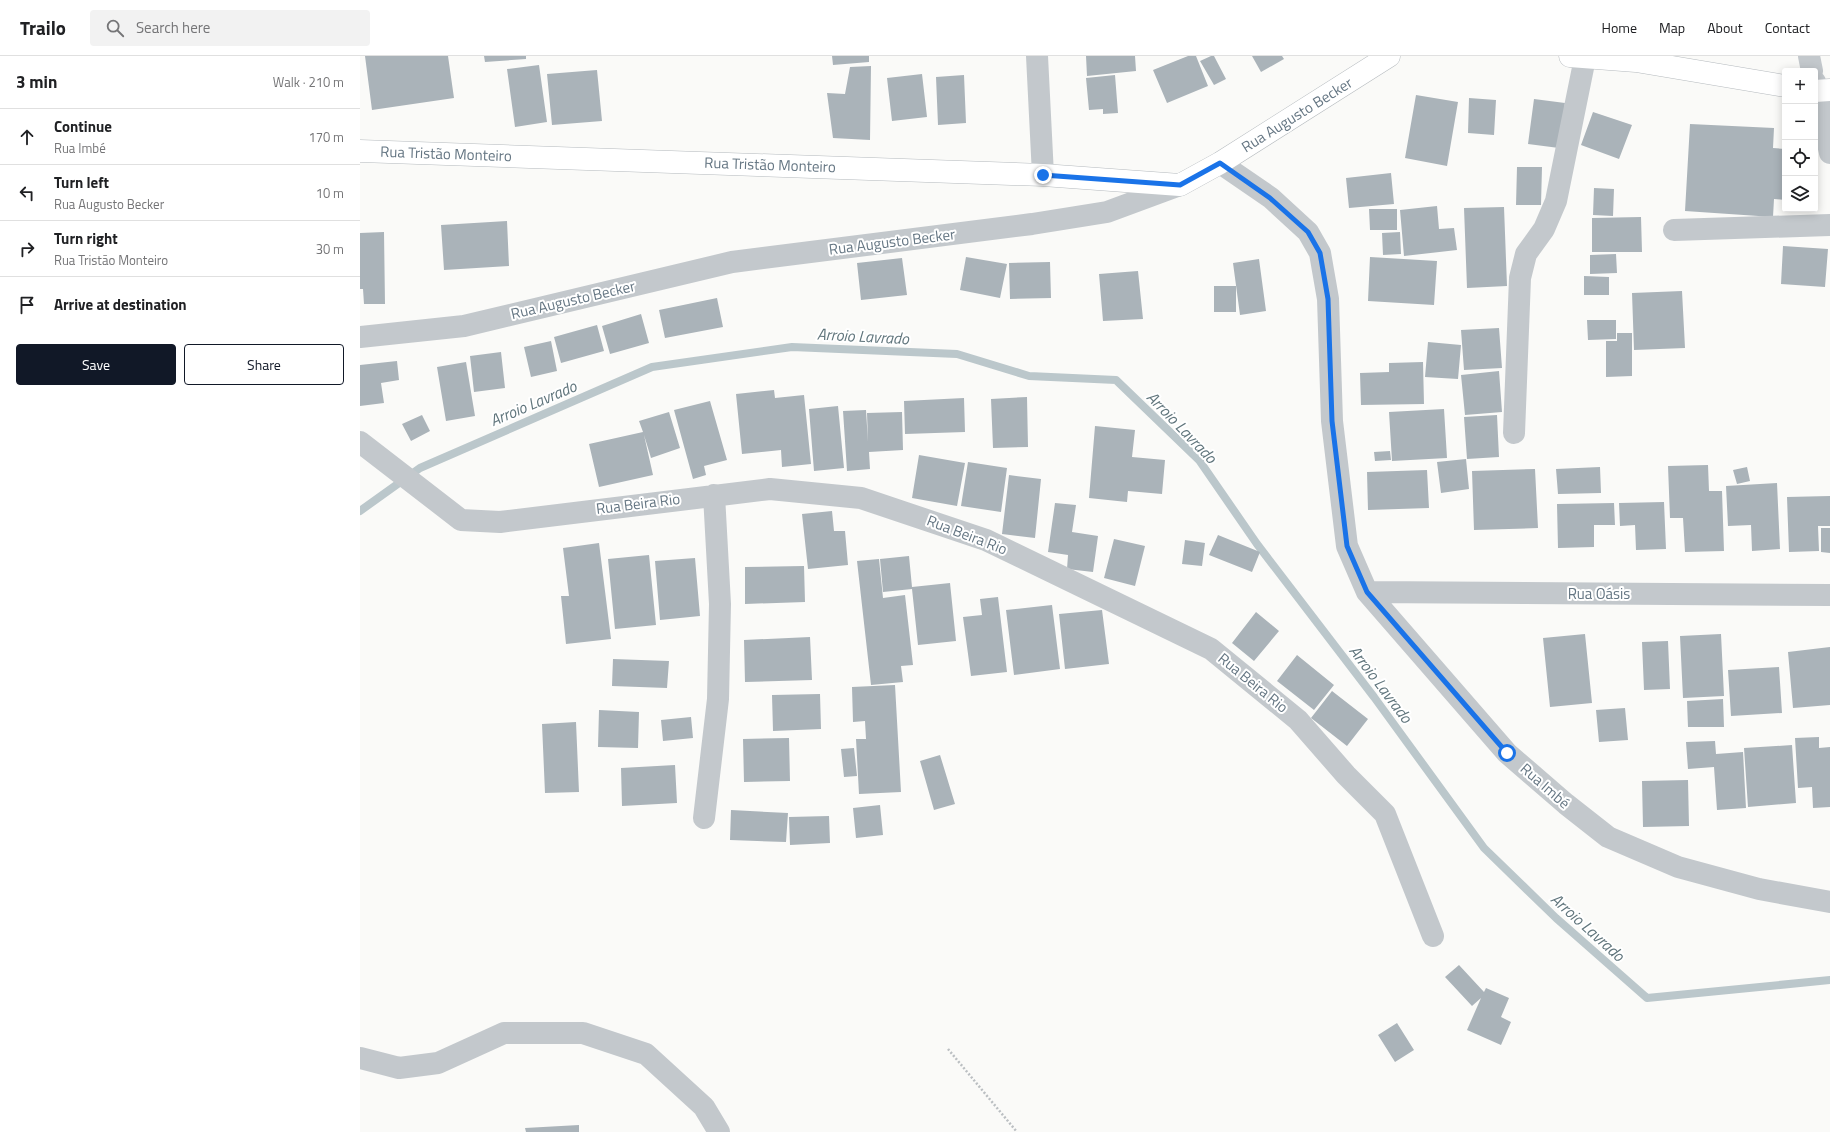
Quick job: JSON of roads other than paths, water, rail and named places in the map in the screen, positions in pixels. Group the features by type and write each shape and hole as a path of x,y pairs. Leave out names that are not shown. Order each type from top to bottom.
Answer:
{"main road":[{"name":"Rua Augusto Becker","path":"1180,185 1220,163 1389,56"},
{"path":"1578,57 1636,61 1782,85"},
{"name":"Rua Tristão Monteiro","path":"360,151 1043,175 1180,185"}],"street":[{"path":"1037,56 1043,175"},
{"path":"1809,56 1813,68"},
{"path":"1514,433 1520,278 1526,254 1544,229 1556,201 1578,57"},
{"path":"1818,85 1830,153"},
{"name":"Rua Imbé","path":"1220,163 1270,198 1308,232 1320,253 1328,299 1332,421 1347,546 1367,592 1507,753 1566,804 1608,836 1678,867 1759,889 1830,902"},
{"name":"Rua Augusto Becker","path":"360,337 464,326 732,262 1032,224 1107,212 1180,185"},
{"path":"1674,230 1830,225"},
{"name":"Rua Beira Rio","path":"360,442 461,520 500,522 770,489 861,498 986,540 1211,649 1298,720 1346,775 1385,814 1433,936"},
{"path":"704,818 718,700 720,604 714,495"},
{"name":"Rua Oásis","path":"1367,592 1830,595"},
{"path":"360,1058 399,1068 438,1063 504,1033 583,1033 646,1054 704,1107 719,1132"}],"waterway":[{"name":"Arroio Lavrado","path":"360,511 420,468 652,367 792,347 957,354 1029,376 1116,380 1199,460 1257,544 1374,697 1484,848 1556,918 1647,998 1830,980"}]}
